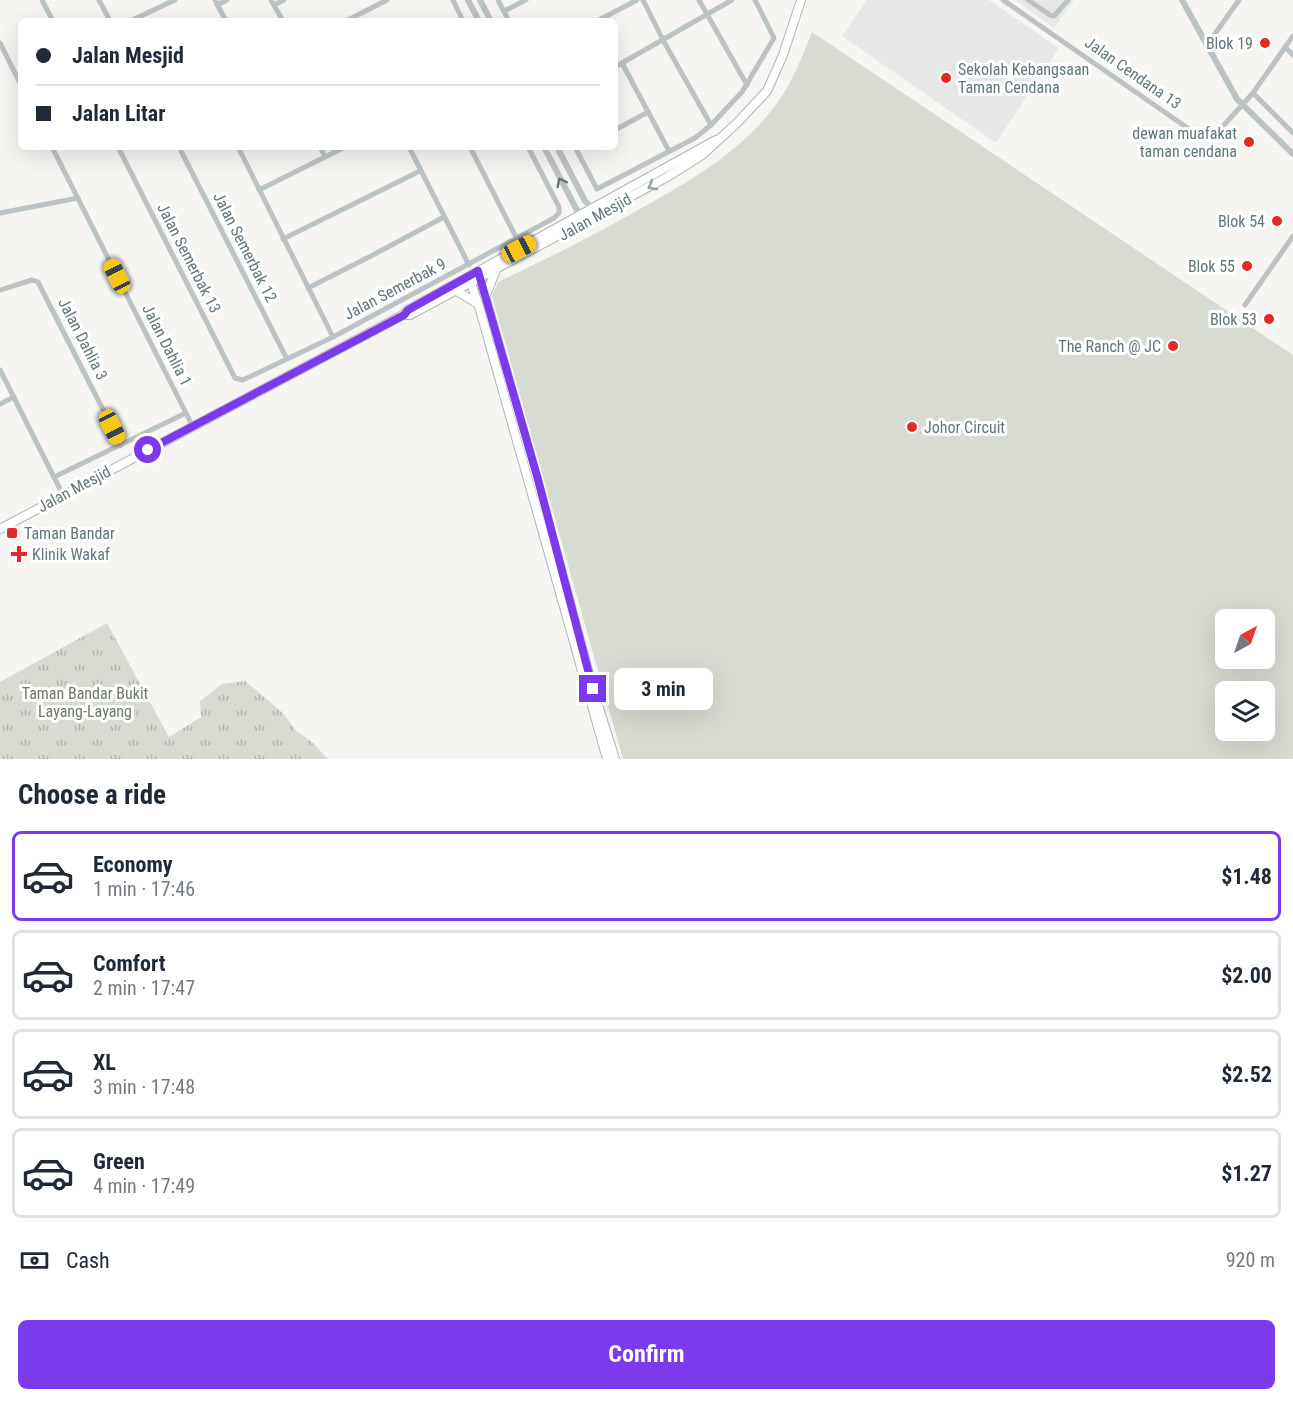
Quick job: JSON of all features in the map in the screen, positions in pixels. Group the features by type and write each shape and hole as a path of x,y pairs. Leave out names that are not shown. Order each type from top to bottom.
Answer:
{"main road":[{"name":"Jalan Mesjid","path":"479,275 496,270 589,220 702,155 767,91 783,55 801,0"},
{"name":"Jalan Mesjid","path":"0,529 404,315 408,310 470,280 716,140"},
{"path":"485,297 496,270"},
{"path":"479,275 537,476 593,689 615,759"},
{"name":"Jalan Mesjid","path":"404,315 410,315 457,291 470,280"},
{"path":"470,280 607,759"},
{"path":"457,291 479,305"}],"street":[{"path":"42,0 51,18"},
{"path":"99,0 108,18"},
{"path":"136,18 175,0"},
{"path":"224,18 216,2 227,0"},
{"path":"281,18 273,2 284,0"},
{"path":"352,18 387,0"},
{"path":"453,0 462,18"},
{"path":"468,0 477,18"},
{"path":"480,0 489,18"},
{"path":"498,0 508,18"},
{"path":"504,11 526,0"},
{"path":"603,18 637,0"},
{"path":"643,0 711,125"},
{"path":"699,0 747,85"},
{"path":"618,65 732,0"},
{"path":"581,150 597,189 695,138 711,125 747,85 774,38 755,0"},
{"name":"Jalan Cendana 13","path":"1003,0 1202,138 1208,139 1214,136 1253,93 1293,36"},
{"path":"1028,0 1054,16 1068,0"},
{"path":"1182,0 1234,95 1293,154"},
{"path":"1207,45 1239,0"},
{"path":"0,43 18,79"},
{"path":"1285,47 1293,55"},
{"path":"622,63 669,151"},
{"path":"1253,93 1293,133"},
{"path":"618,128 648,112"},
{"name":"Jalan Dahlia 1","path":"54,150 193,427"},
{"name":"Jalan Semerbak 13","path":"120,150 235,378 239,380"},
{"name":"Jalan Semerbak 12","path":"181,150 287,359"},
{"path":"239,150 333,337"},
{"path":"321,150 324,157"},
{"path":"259,190 339,150"},
{"path":"410,150 469,265"},
{"path":"472,150 517,239"},
{"name":"Jalan Semerbak 9","path":"239,380 333,337 554,218 559,213 559,207 530,150"},
{"path":"546,150 580,216 589,220"},
{"path":"559,150 587,204 598,206"},
{"path":"283,239 420,171"},
{"path":"570,198 578,200 581,192"},
{"path":"0,213 78,198"},
{"path":"308,288 444,217"},
{"path":"1245,305 1293,236"},
{"name":"Jalan Dahlia 3","path":"0,290 32,280 38,282 121,445"},
{"path":"0,370 63,495"},
{"path":"0,404 14,397"},
{"path":"54,477 186,413"}],"shaded area":[{"name":"Sekolah Kebangsaan Taman Cendana","path":"867,0 989,0 1059,48 996,143 842,36"},
{"path":"1015,0 1074,0 1054,28"}],"green space":[{"name":"Johor Circuit","path":"812,32 1293,355 1293,759 623,759 492,296 498,282 600,231 710,167 761,123 781,98"},
{"name":"Taman Bandar Bukit Layang-Layang","path":"107,623 169,737 201,717 200,701 222,684 245,681 283,713 296,731 311,741 328,759 0,759 0,682"}],"place":[{"name":"Blok 19","path":"1265,43"},
{"name":"Sekolah Kebangsaan Taman Cendana","path":"946,78"},
{"name":"dewan muafakat taman cendana","path":"1249,142"},
{"name":"Blok 54","path":"1277,221"},
{"name":"Blok 55","path":"1247,266"},
{"name":"Blok 53","path":"1269,319"},
{"name":"The Ranch @ JC","path":"1173,346"},
{"name":"Johor Circuit","path":"912,427"},
{"name":"Taman Bandar","path":"12,533"},
{"name":"Klinik Wakaf","path":"19,554"}],"route":[{"path":"148,450 404,315 408,310 478,271 537,476 593,689"}]}
